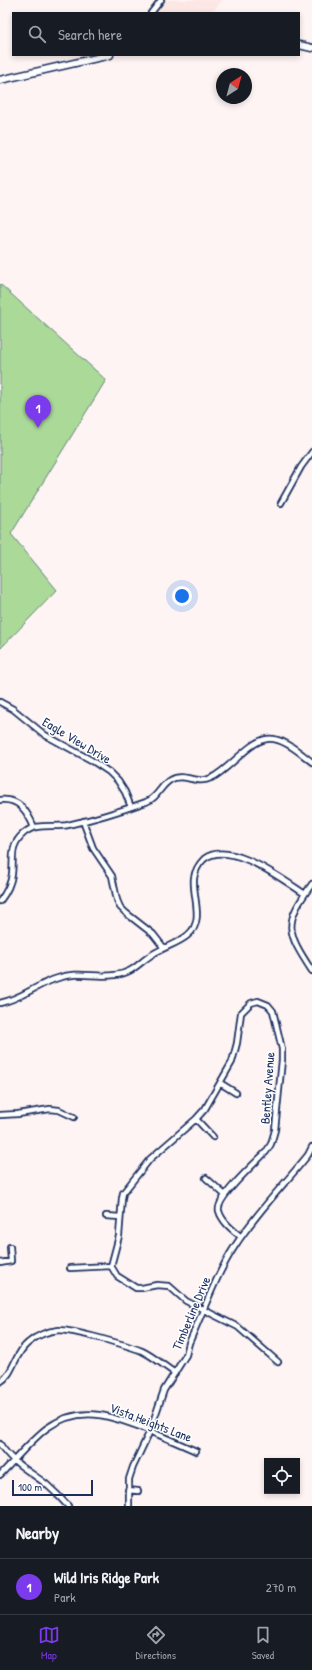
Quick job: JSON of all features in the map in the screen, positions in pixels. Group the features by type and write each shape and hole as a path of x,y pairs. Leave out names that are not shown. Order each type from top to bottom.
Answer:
{"main road":[{"path":"300,45 312,48"},
{"path":"0,80 106,56"}],"street":[{"path":"153,12 161,0"},
{"path":"280,503 301,467 312,452"},
{"name":"Eagle View Drive","path":"0,702 13,708 45,735 109,772 118,781 125,792 131,807"},
{"path":"0,902 7,891 11,878 12,854 15,846 24,833 34,827 67,825 152,800 164,784 173,778 182,777 199,781 210,779 255,744 264,739 272,738 281,741 312,762"},
{"path":"0,800 8,800 19,804 26,811 34,827"},
{"path":"83,821 93,848 112,876 120,907 153,934 164,948"},
{"path":"0,1004 15,1000 48,982 65,976 87,974 109,976 123,974 138,966 148,957 187,936 195,926 197,917 195,874 199,865 208,857 228,855 252,862 271,871 305,894"},
{"path":"312,884 292,916 291,929 295,944 312,971"},
{"name":"Bentley Avenue","path":"111,1266 119,1236 122,1198 126,1188 157,1152 196,1119 205,1109 232,1062 241,1013 251,1003 258,1001 268,1006 272,1010 282,1048 282,1060 275,1130 271,1144 266,1152 225,1195 218,1206 219,1212 229,1226 241,1237"},
{"path":"220,1083 236,1093"},
{"path":"0,1115 50,1109 59,1110 74,1117"},
{"path":"196,1119 213,1137"},
{"name":"Timberline Drive","path":"129,1506 129,1479 133,1467 150,1431 164,1390 186,1355 189,1343 224,1265 241,1237 308,1155 312,1148"},
{"path":"206,1178 225,1195"},
{"path":"106,1216 120,1217"},
{"path":"0,1263 11,1261 10,1247"},
{"path":"70,1268 111,1266 117,1276 130,1285 142,1288 157,1285 169,1286 186,1301 238,1327 278,1362"},
{"path":"0,1382 9,1374 19,1352 28,1342 40,1335 59,1330 134,1348 149,1355 175,1373"},
{"name":"Vista Heights Lane","path":"0,1476 47,1428 60,1420 89,1413 104,1414 150,1431 196,1451"},
{"path":"0,1444 5,1452 14,1461 46,1484 68,1506"},
{"path":"128,1490 138,1491"},
{"path":"59,1506 64,1502"}],"shaded area":[{"path":"165,0 222,0 213,12 157,12"}],"green space":[{"path":"0,284 106,380 11,534 57,590 0,649"}],"place":[{"name":"Wild Iris Ridge Park","path":"38,428"}]}
